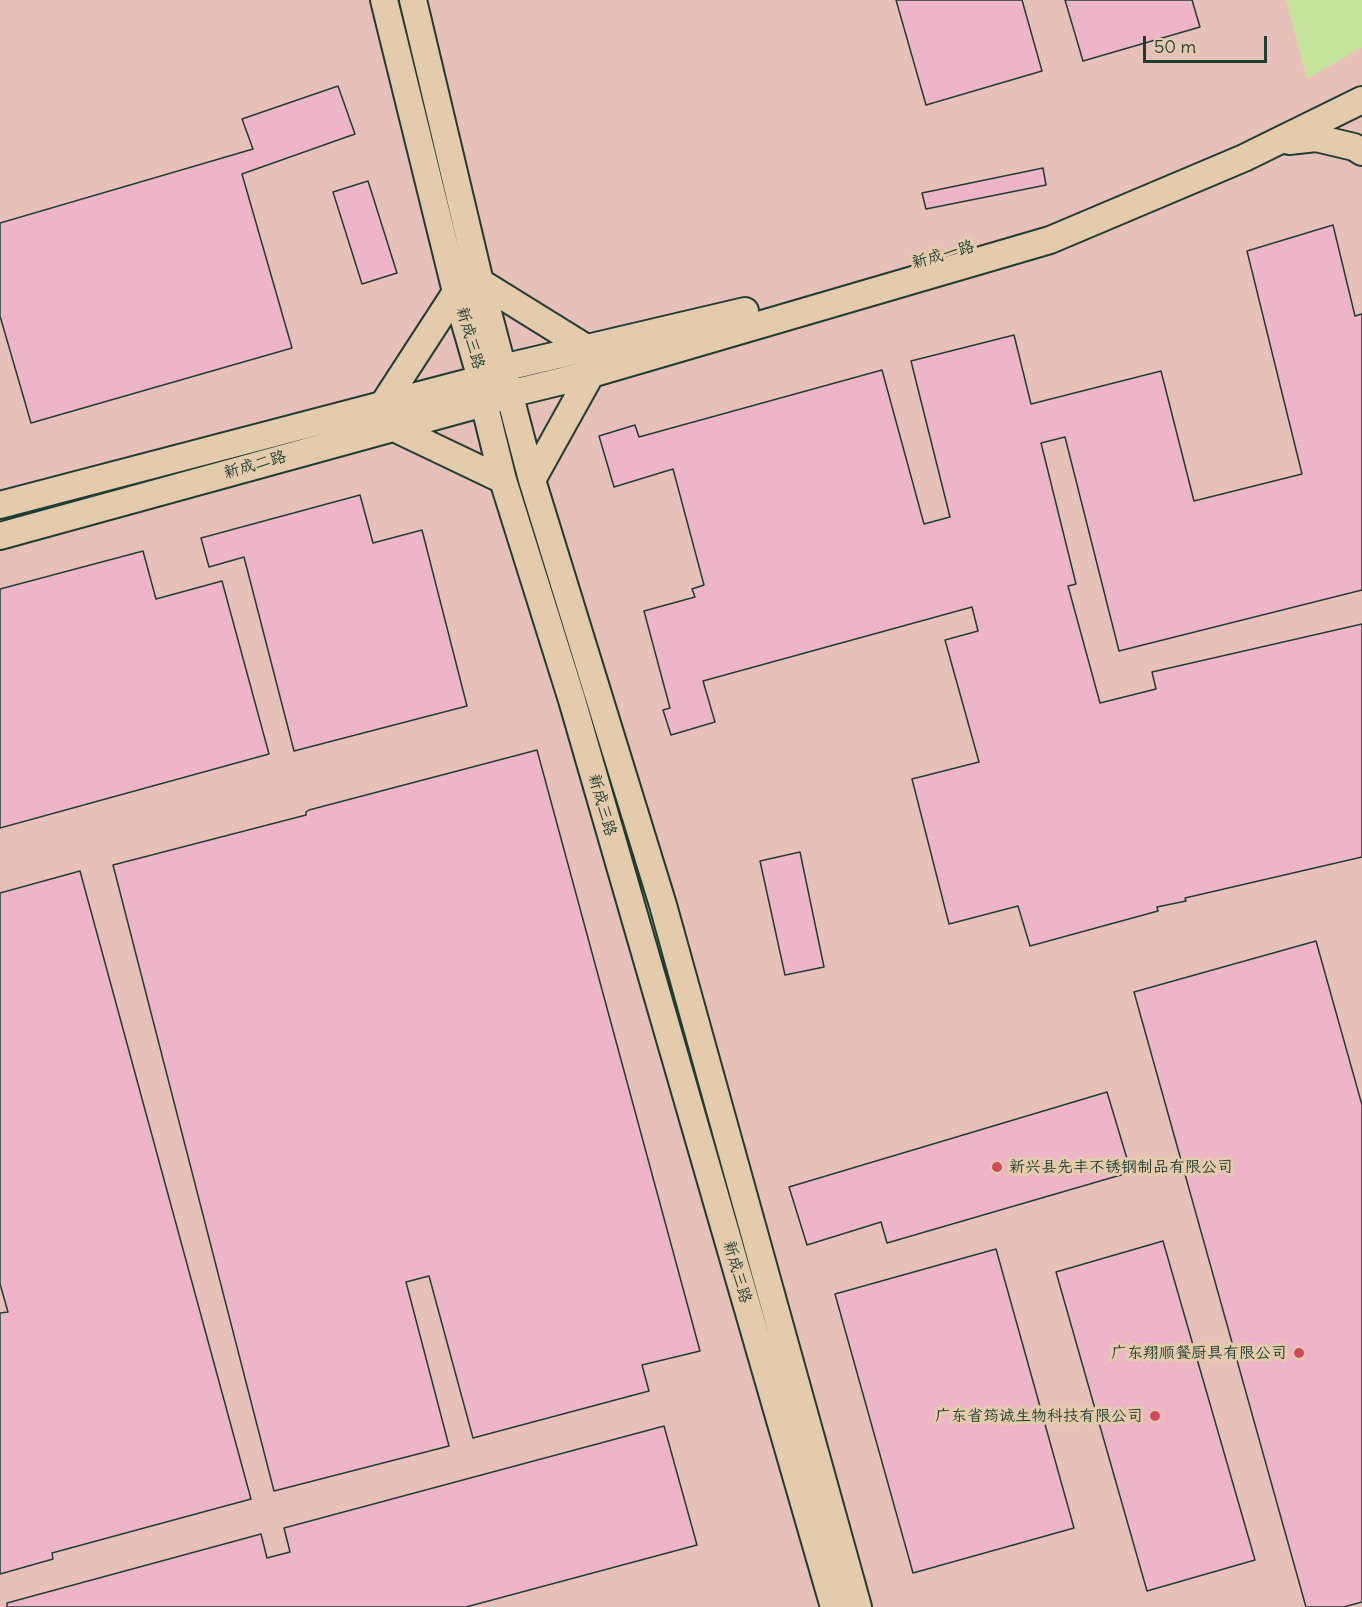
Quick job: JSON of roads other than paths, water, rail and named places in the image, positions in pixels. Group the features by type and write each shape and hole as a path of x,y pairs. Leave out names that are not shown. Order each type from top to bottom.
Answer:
{"street":[{"name":"新成三路","path":"384,0 456,292 489,383 509,394 532,480 663,905 858,1607"},
{"name":"新成三路","path":"413,0 480,282 489,383 503,480 575,712 834,1607"},
{"name":"新成一路","path":"489,383 588,349 766,306 1045,226 1238,145 1362,81"},
{"name":"新成一路","path":"509,394 591,374 1050,240 1277,142 1362,100"},
{"path":"1277,142 1316,138 1354,147 1362,152"},
{"path":"480,282 588,349"},
{"path":"456,292 388,415 503,480"},
{"path":"532,480 591,374"},
{"name":"新成二路","path":"0,536 489,383"},
{"name":"新成二路","path":"0,505 388,415"}],"place":[{"name":"新兴县先丰不锈钢制品有限公司","path":"997,1167"},
{"name":"广东翔顺餐厨具有限公司","path":"1299,1353"},
{"name":"广东省筠诚生物科技有限公司","path":"1155,1416"}]}
